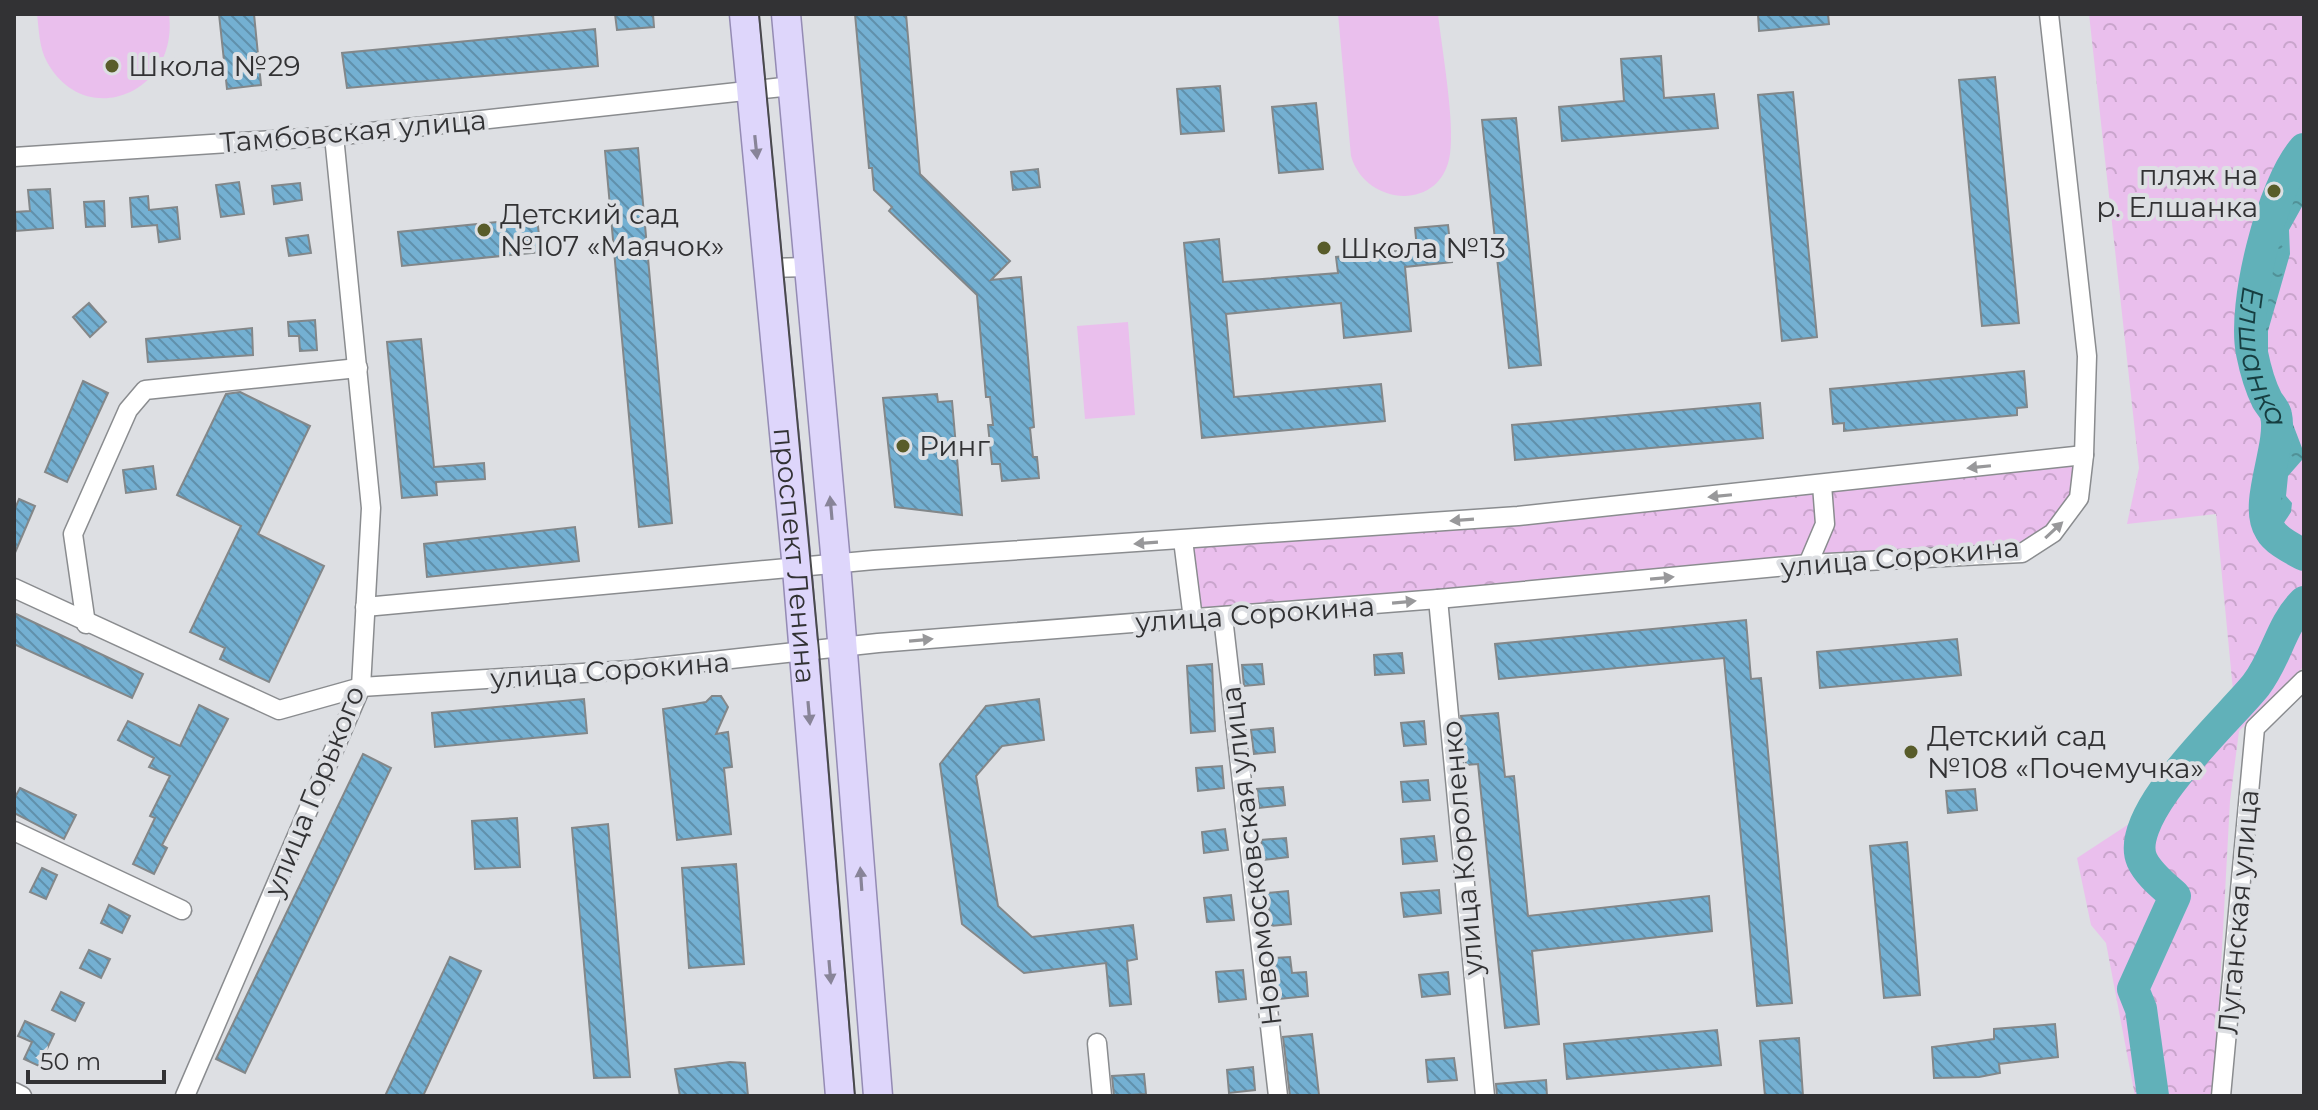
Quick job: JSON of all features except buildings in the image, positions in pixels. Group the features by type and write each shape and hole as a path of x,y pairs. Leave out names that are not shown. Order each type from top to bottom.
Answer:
{"main road":[{"name":"проспект Ленина","path":"744,14 797,569 840,1096"},
{"name":"проспект Ленина","path":"786,14 836,564 878,1096"}],"street":[{"name":"улица Сорокина","path":"14,588 86,624 279,710 361,687 630,670 843,648 1438,599 1808,564 2022,553 2053,533 2079,498 2084,455 2087,356 2049,14"},
{"name":"Тамбовская улица","path":"14,157 334,136 792,86"},
{"name":"улица Горького","path":"185,1096 361,687 371,508 334,136"},
{"path":"767,268 809,267"},
{"path":"86,624 73,534 128,410 145,390 358,368"},
{"path":"365,607 836,564 1518,516 2084,455"},
{"path":"1808,564 1825,524 1822,485"},
{"path":"1183,540 1193,619"},
{"name":"улица Короленко","path":"1438,599 1485,1096"},
{"name":"Новомосковская улица","path":"1223,617 1278,1096"},
{"name":"Луганская улица","path":"2221,1096 2255,728 2304,680"},
{"path":"14,831 182,910"},
{"path":"1097,1043 1102,1096"},
{"path":"838,1065 875,1062"},
{"path":"14,1092 22,1096"}],"green space":[{"path":"37,14 169,14 168,42 160,65 145,83 126,94 105,98 84,95 64,83 47,62"},
{"path":"1338,14 1438,14 1449,105 1450,154 1444,173 1433,186 1419,194 1403,196 1387,193 1372,185 1359,173 1351,156"},
{"path":"2089,14 2304,14 2304,666 2239,731 2230,801 2214,1096 2135,1096 2106,943 2091,925 2077,858 2135,820 2179,776 2235,711 2216,514 2127,524 2139,468"},
{"path":"1128,322 1135,415 1085,419 1077,326"},
{"path":"2084,455 2079,498 2022,553 1193,619 1183,540"}],"water":[{"path":"2304,175 2304,203 2289,230 2290,254 2268,331 2268,376 2275,400 2291,419 2302,448 2302,460 2288,476 2286,496 2292,503 2291,512 2278,532 2269,522 2264,497 2266,473 2275,456 2272,424 2261,405 2256,380 2253,328 2260,294 2256,286 2257,246 2276,234 2274,213 2284,185"}],"waterway":[{"name":"Елшанка","path":"2304,149 2281,190 2262,247 2251,306 2250,332 2258,377 2276,415 2276,442 2266,490 2266,519 2276,538 2304,555"},
{"name":"Елшанка","path":"2153,1096 2141,1009 2133,989 2175,896 2145,865 2140,841 2148,818 2162,794 2256,685 2289,621 2304,602"}],"tram line":[{"path":"759,14 819,651 855,1096"}],"place":[{"name":"Школа №29","path":"112,66"},
{"name":"пляж на р. Елшанка","path":"2274,191"},
{"name":"Детский сад №107 «Маячок»","path":"484,230"},
{"name":"Школа №13","path":"1324,248"},
{"name":"Ринг","path":"903,446"},
{"name":"Детский сад №108 «Почемучка»","path":"1911,752"}]}
